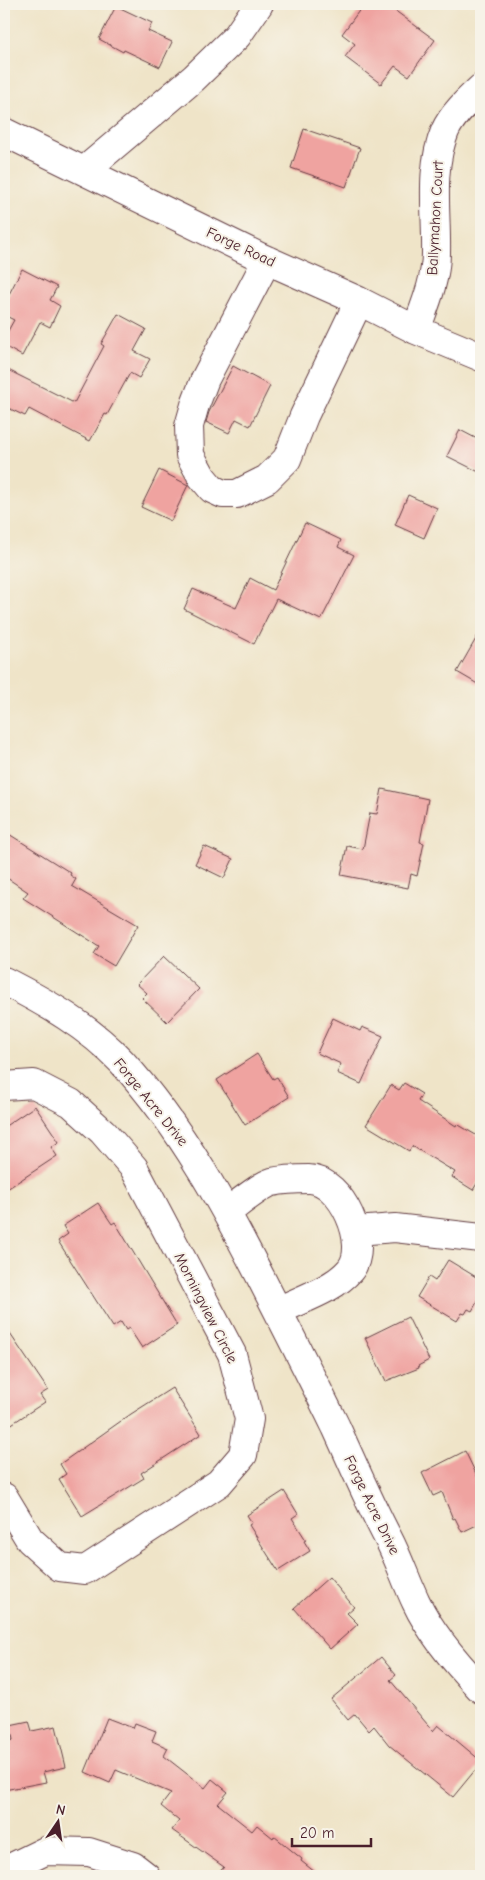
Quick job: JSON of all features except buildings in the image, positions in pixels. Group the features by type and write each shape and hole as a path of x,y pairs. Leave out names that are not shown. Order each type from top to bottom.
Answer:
{"street":[{"path":"84,171 194,78 237,36 259,4"},
{"name":"Ballymahon Court","path":"416,330 432,287 436,254 435,190 437,158 445,130 463,105 481,88"},
{"name":"Forge Road","path":"4,132 267,260 358,301 416,330 481,357"},
{"path":"267,260 205,379 191,419 190,455 202,477 212,490 224,494 237,494 267,479 287,459 304,416 358,301"},
{"name":"Forge Acre Drive","path":"4,981 55,1008 89,1033 121,1062 186,1144 227,1212 278,1310 336,1428 368,1500 396,1554 416,1603 460,1668 481,1689"},
{"name":"Morningview Circle","path":"4,1086 34,1084 71,1103 103,1132 134,1168 232,1354 249,1419 243,1455 219,1483 85,1570 60,1567 30,1540 4,1497"},
{"path":"227,1212 270,1182 311,1179 324,1183 338,1197 354,1222 358,1240 355,1260 351,1269 332,1285 278,1310"},
{"path":"356,1230 395,1228 481,1238"},
{"path":"4,1871 45,1851 90,1852 133,1866 146,1876"}]}
